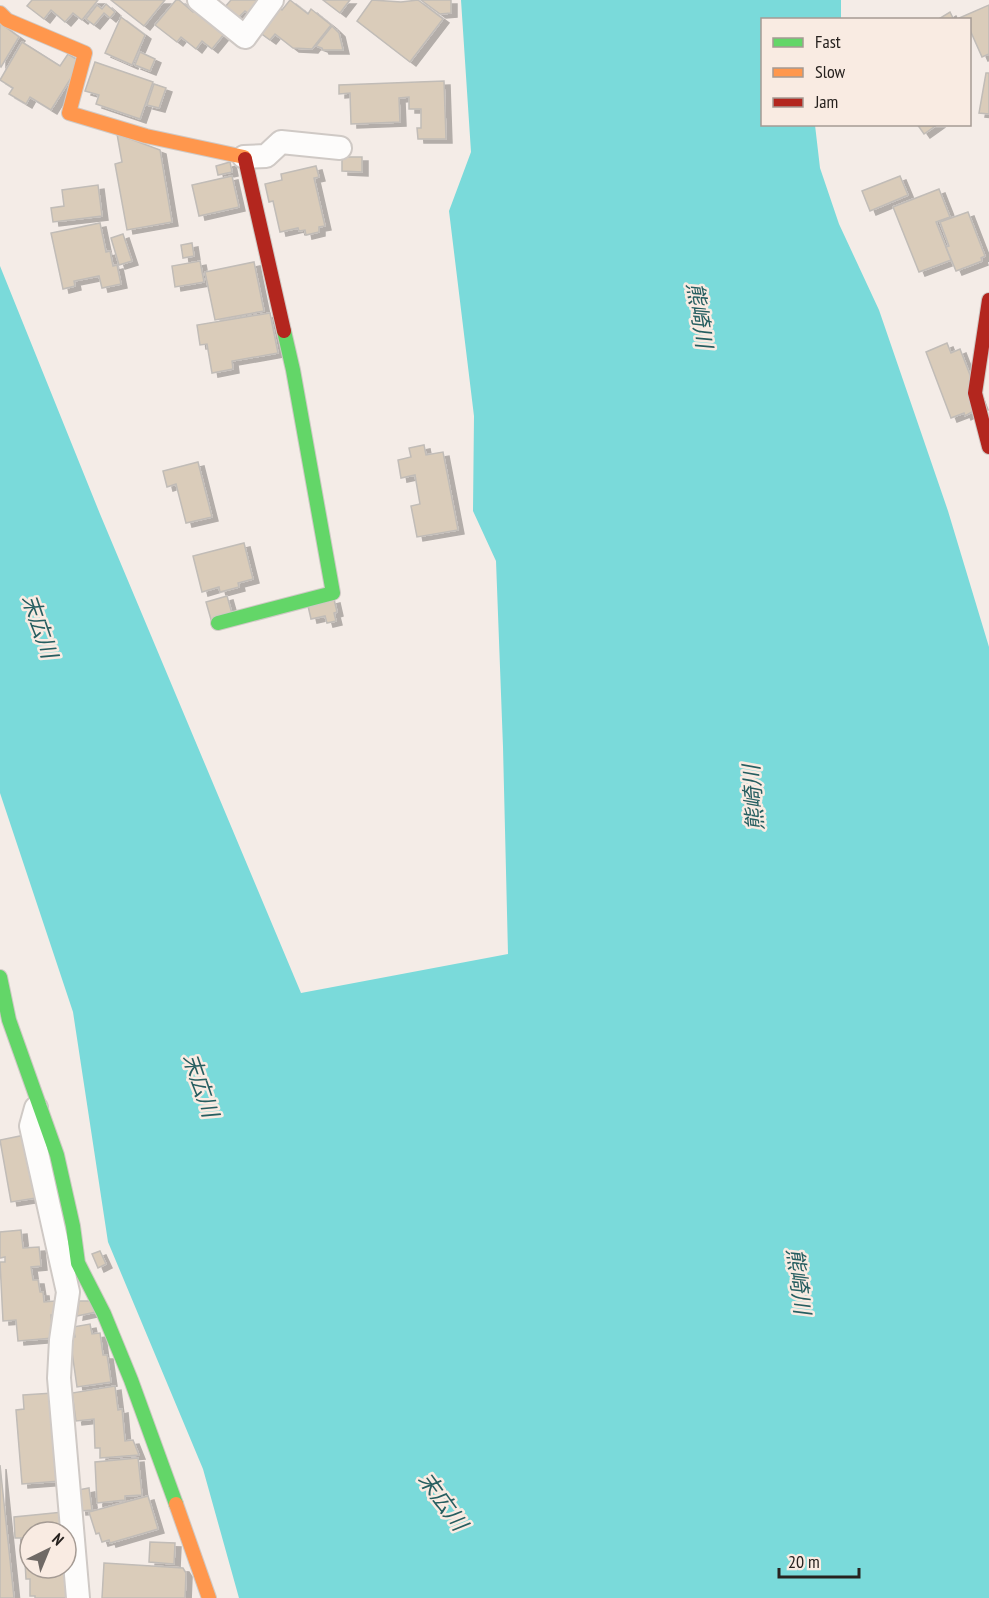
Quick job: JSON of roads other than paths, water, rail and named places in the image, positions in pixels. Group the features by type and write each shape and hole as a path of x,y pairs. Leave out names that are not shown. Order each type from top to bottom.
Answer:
{"street":[{"path":"199,0 245,37 272,0"},
{"path":"0,14 8,20 85,54 69,113 146,136 244,156 266,156 281,142 340,147"},
{"path":"218,623 333,593 293,370 244,156"},
{"path":"989,300 975,393 989,447"},
{"path":"0,977 5,1020 57,1155 73,1226 78,1263 104,1314 131,1380 209,1598"},
{"path":"37,1103 31,1126 68,1292 61,1340 59,1378 78,1598"}],"water":[{"path":"461,0 841,0 841,18 761,18 761,126 815,126 820,168 839,224 879,310 948,511 989,647 989,1598 239,1598 203,1469 108,1242 73,1012 0,793 0,266 100,514 301,993 508,954 496,561 473,511 474,416 449,211 471,152"}],"water label":[{"name":"熊崎川","path":"700,315"},
{"name":"末広川","path":"40,626"},
{"name":"熊崎川","path":"753,798"},
{"name":"末広川","path":"201,1085"},
{"name":"熊崎川","path":"799,1281"},
{"name":"末広川","path":"443,1501"}]}
